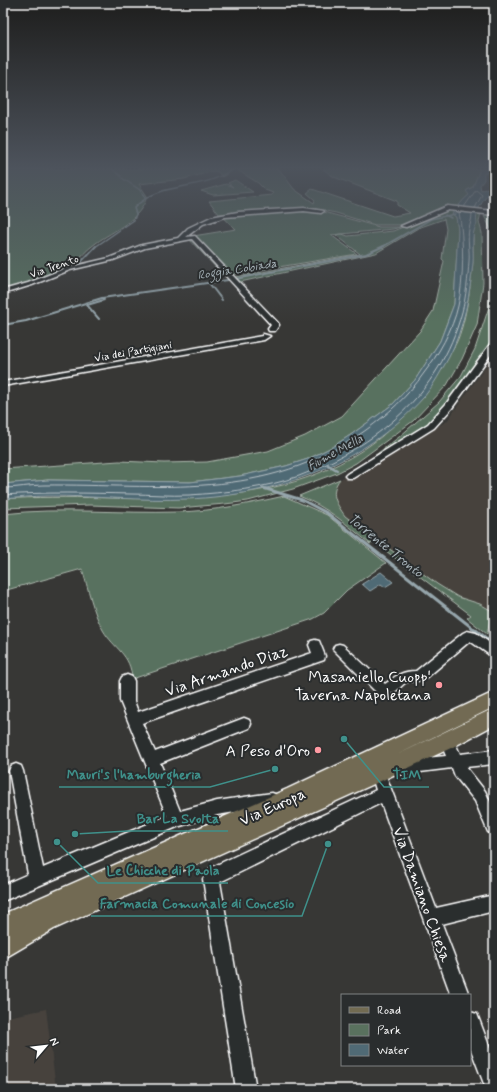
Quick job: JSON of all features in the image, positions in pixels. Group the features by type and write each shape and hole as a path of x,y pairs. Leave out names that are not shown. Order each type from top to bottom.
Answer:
{"main road":[{"name":"Via Europa","path":"3,925 294,796 494,699"},
{"name":"Via Europa","path":"3,948 46,921 382,771 447,741 494,716"}],"street":[{"path":"180,239 191,226 209,220"},
{"path":"404,226 418,220"},
{"name":"Via dei Partigiani","path":"3,384 264,338 266,336 262,331 272,329 275,325 231,276 193,237 180,239"},
{"name":"Via Trento","path":"3,292 30,284 68,269 111,259 144,246 180,239"},
{"path":"350,476 431,426 449,406 494,345"},
{"path":"339,649 383,690 388,690 402,678 408,676 419,676 467,636 472,636 494,653"},
{"name":"Via Armando Diaz","path":"134,720 319,656 315,645"},
{"path":"127,681 127,701 176,820"},
{"path":"151,760 244,724"},
{"path":"447,741 460,770 480,796 494,827"},
{"path":"246,1089 211,881 213,876 385,793 382,771 494,757"},
{"path":"16,771 37,879"},
{"name":"Via Damiano Chiesa","path":"385,793 460,994"},
{"path":"3,893 176,820 218,808 294,796"},
{"path":"432,918 494,903"},
{"path":"471,1024 494,1085"}],"shaded area":[{"path":"494,355 494,612 480,604 458,597 437,584 353,524 335,502 333,492 336,484 345,475 356,477 447,421"},
{"path":"46,1009 56,1089 3,1089 3,1018"}],"green space":[{"path":"3,220 131,220 92,246 75,263 60,273 3,291"},
{"path":"226,220 353,220 379,227 400,227 331,235 357,254 224,276 187,237 236,229"},
{"path":"359,220 413,220 402,225 375,225"},
{"path":"421,220 441,220 418,228 376,253 240,282 235,277 360,254 336,235 342,234 348,236 393,231"},
{"path":"444,220 456,220 458,230 454,304 440,341 415,380 393,404 332,447 308,459 286,466 240,476 190,482 48,480 3,484 3,469 119,461 164,463 207,462 268,451 305,436 342,416 420,331 433,311 444,261 442,259 446,229"},
{"path":"475,220 479,220 482,233 483,283 477,325 462,359 447,385 413,421 356,463 337,473 293,489 248,501 225,504 178,508 90,505 3,508 3,499 52,497 200,497 248,492 295,482 339,464 382,436 387,431 443,363 454,347 464,318 471,282"},
{"path":"486,220 494,220 494,235"},
{"path":"494,235 494,337 456,393 436,417 418,433 349,474 348,472 369,460 399,437 439,402 461,376 475,349 489,307"},
{"path":"340,479 334,493 339,507 345,516 437,584 458,597 480,604 492,611 487,634 467,618 471,615 374,542 370,544 328,511 299,496"},
{"path":"284,496 327,515 386,563 347,590 324,613 313,619 132,679 129,663 107,637 99,623 82,569 3,591 3,514 47,511 192,511 232,507"}],"water":[{"name":"Fiume Mella","path":"456,220 476,220 477,224 473,238 473,262 468,298 459,334 449,357 431,388 400,421 374,441 346,458 316,472 286,483 254,491 221,496 188,499 48,496 3,499 3,484 48,480 190,482 240,476 286,466 308,459 332,447 393,404 415,380 440,341 454,304 458,230"},
{"path":"381,572 393,582 385,587 381,584 370,591 362,584"}],"waterway":[{"path":"95,247 134,220"},
{"name":"Roggia Cobiada","path":"383,246 429,220"},
{"name":"Roggia Cobiada","path":"102,298 235,279 366,254 383,246"},
{"path":"73,267 81,262 95,247"},
{"path":"209,283 222,300"},
{"name":"Roggia Cobiada","path":"3,325 26,321 102,298"},
{"name":"Roggia Cobiada","path":"99,319 87,305 104,300 102,298"},
{"name":"Fiume Mella","path":"328,465 337,470"},
{"name":"Torrente Tronto","path":"263,488 302,500 327,513 475,630"},
{"name":"Torrente Tronto","path":"474,629 494,645"}],"place":[{"name":"Masaniello Cuopp' Taverna Napoletana","path":"439,685"},
{"name":"TIM","path":"344,739"},
{"name":"A Peso d'Oro","path":"318,750"},
{"name":"Mauri's l'hamburgheria","path":"275,769"},
{"name":"Bar La Svolta","path":"75,834"},
{"name":"Le Chicche di Paola","path":"57,842"},
{"name":"Farmacia Comunale di Concesio","path":"328,844"}]}
